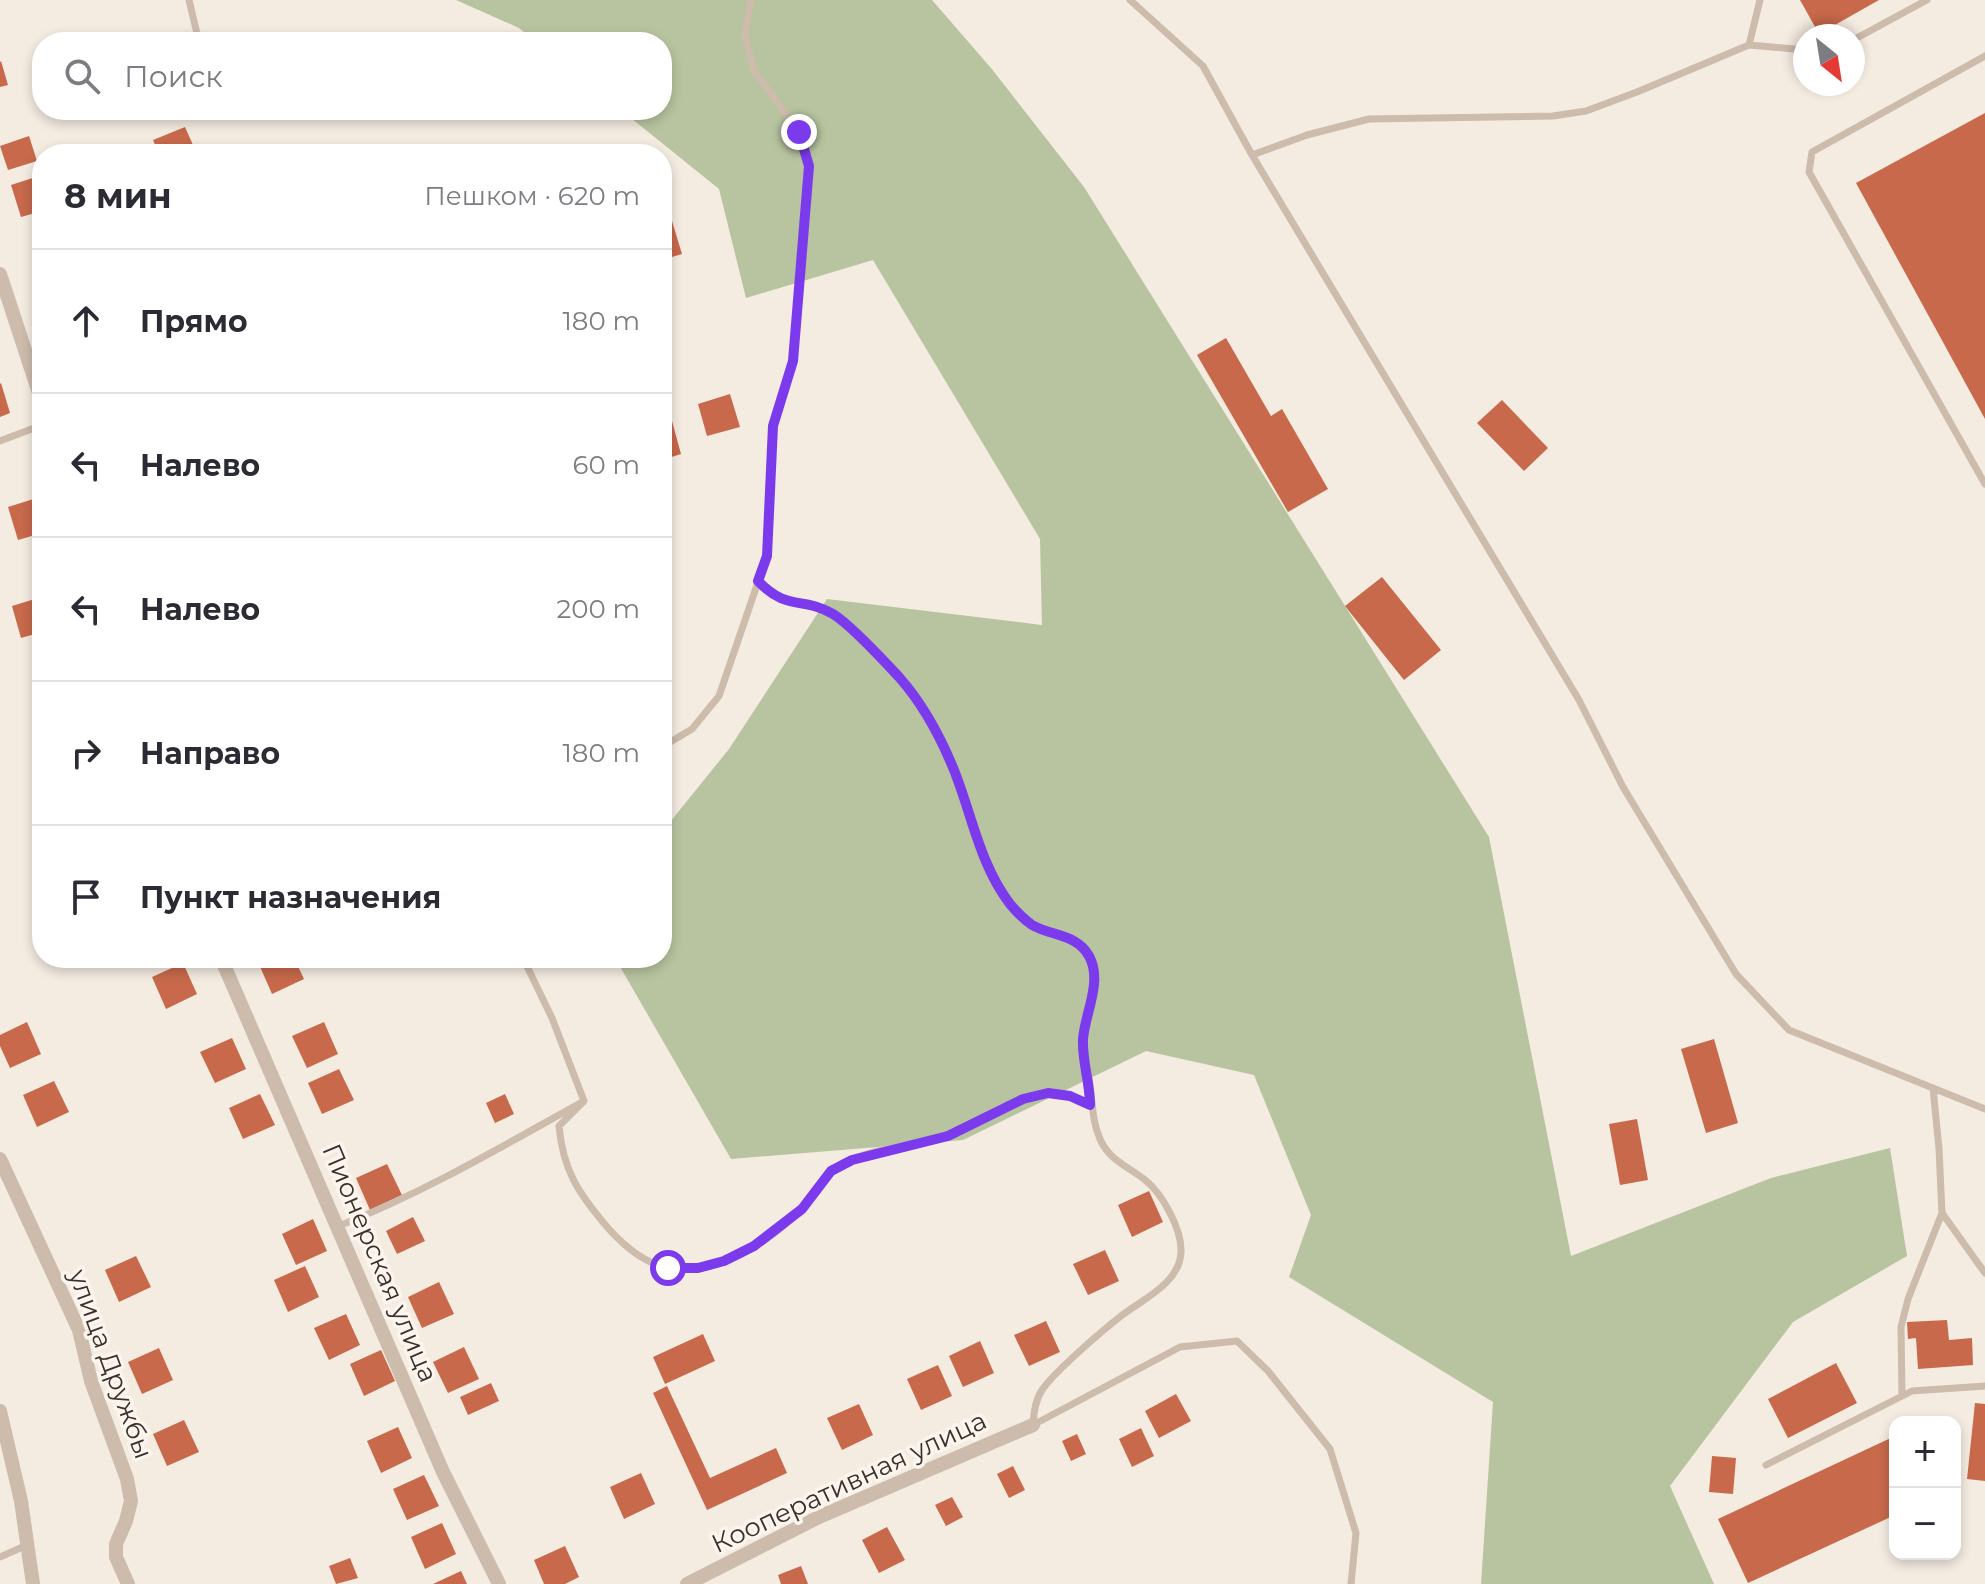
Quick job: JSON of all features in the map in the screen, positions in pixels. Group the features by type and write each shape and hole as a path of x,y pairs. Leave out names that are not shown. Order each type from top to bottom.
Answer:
{"street":[{"path":"0,274 32,372"},
{"name":"Пионерская улица","path":"225,968 443,1472 499,1584"},
{"name":"улица Дружбы","path":"0,1159 79,1330 91,1381 127,1479 131,1501 116,1544 116,1557 128,1584"},
{"path":"0,1411 5,1460 27,1545 33,1584"},
{"name":"Кооперативная улица","path":"687,1584 819,1517 1033,1425"}],"lane":[{"path":"189,0 197,32"},
{"path":"672,741 692,729 719,696 767,556 773,426 793,361 809,166 799,132 754,71 745,35 751,0"},
{"path":"1130,0 1203,66 1252,155 1579,700 1623,787 1736,974 1789,1030 1985,1109"},
{"path":"1749,45 1760,0"},
{"path":"1865,34 1927,0"},
{"path":"1252,155 1307,135 1369,119 1553,116 1586,111 1749,45 1793,49"},
{"path":"1985,56 1812,152 1809,172 1985,484"},
{"path":"0,441 32,429"},
{"path":"758,581 773,596 787,603 815,606 836,615 900,678 931,723 954,770 985,861 1010,904 1031,924 1076,941 1090,957 1092,998 1083,1036 1083,1059 1095,1127 1112,1159 1146,1180 1160,1196 1177,1229 1182,1250 1179,1267 1166,1283 1118,1317 1043,1388 1034,1405 1033,1425"},
{"path":"528,968 552,1018 584,1101"},
{"path":"1902,1396 1901,1327 1908,1299 1942,1213 1933,1088"},
{"path":"584,1101 559,1126 562,1154 571,1179 588,1205 614,1234 639,1256 668,1268 698,1268 724,1261 754,1246 802,1209 831,1171 852,1160 948,1136 1035,1096 1048,1093 1090,1105"},
{"path":"339,1226 401,1200 584,1101"},
{"path":"1942,1213 1985,1273"},
{"path":"1033,1425 1180,1347 1237,1341 1268,1371 1330,1449 1356,1533 1351,1584"},
{"path":"1766,1465 1912,1391 1985,1386"},
{"path":"0,1557 27,1545"}],"green space":[{"path":"456,0 932,0 991,68 1084,187 1489,837 1571,1256 1771,1178 1890,1148 1907,1256 1793,1322 1670,1486 1714,1584 1481,1584 1493,1402 1289,1277 1311,1215 1254,1075 1146,1051 963,1140 731,1159 621,968 672,968 672,820 729,749 827,599 1042,625 1040,539 873,260 746,298 719,189 672,151 672,144 663,144 633,120 672,120 672,32 524,32"}],"building":[{"path":"1800,0 1879,0 1837,24 1813,24"},
{"path":"0,62 8,85 0,87"},
{"path":"1985,113 1985,419 1856,183"},
{"path":"185,127 193,144 155,144 153,140"},
{"path":"29,136 32,163 8,170 0,146"},
{"path":"32,178 32,214 21,217 11,185"},
{"path":"672,221 682,254 672,257"},
{"path":"1226,338 1271,416 1282,409 1328,489 1288,512 1197,355"},
{"path":"0,384 10,413 0,417"},
{"path":"730,394 740,427 707,436 698,404"},
{"path":"1502,400 1548,448 1524,471 1477,423"},
{"path":"672,421 681,454 672,457"},
{"path":"32,500 32,536 18,540 8,507"},
{"path":"1382,577 1441,650 1404,680 1345,606"},
{"path":"32,600 32,635 21,638 12,606"},
{"path":"172,968 185,968 197,994 166,1009 152,977"},
{"path":"261,968 299,968 304,979 272,994"},
{"path":"27,1022 41,1054 10,1068 0,1046 0,1035"},
{"path":"324,1022 338,1054 307,1068 292,1036"},
{"path":"232,1038 246,1069 215,1083 200,1052"},
{"path":"1714,1039 1738,1123 1706,1133 1681,1049"},
{"path":"339,1069 354,1100 322,1114 308,1083"},
{"path":"54,1081 69,1112 37,1127 23,1095"},
{"path":"260,1094 275,1125 243,1139 229,1108"},
{"path":"505,1094 514,1114 495,1123 486,1103"},
{"path":"1637,1119 1648,1180 1620,1185 1609,1124"},
{"path":"387,1164 402,1195 370,1210 356,1178"},
{"path":"1149,1191 1163,1222 1132,1237 1118,1205"},
{"path":"413,1217 425,1241 397,1254 386,1231"},
{"path":"313,1219 327,1251 296,1265 282,1234"},
{"path":"1105,1250 1119,1281 1088,1295 1073,1264"},
{"path":"136,1256 151,1287 119,1302 105,1270"},
{"path":"305,1266 319,1297 288,1312 274,1280"},
{"path":"439,1282 454,1314 422,1328 408,1297"},
{"path":"346,1314 360,1345 329,1360 314,1328"},
{"path":"1947,1320 1949,1340 1972,1338 1973,1365 1918,1369 1916,1338 1908,1339 1907,1322"},
{"path":"1046,1321 1060,1352 1029,1366 1014,1335"},
{"path":"703,1334 715,1361 665,1384 653,1357"},
{"path":"980,1341 994,1373 963,1387 949,1356"},
{"path":"464,1347 479,1379 448,1393 433,1362"},
{"path":"159,1348 173,1380 142,1394 128,1362"},
{"path":"381,1350 395,1381 364,1396 350,1364"},
{"path":"1836,1363 1857,1403 1788,1438 1768,1399"},
{"path":"938,1365 952,1396 921,1410 907,1379"},
{"path":"491,1383 499,1401 468,1415 460,1397"},
{"path":"667,1386 710,1478 776,1448 787,1473 707,1510 653,1393"},
{"path":"1176,1394 1191,1421 1159,1438 1145,1411"},
{"path":"1975,1403 1985,1404 1985,1481 1967,1479"},
{"path":"859,1404 873,1435 842,1450 827,1418"},
{"path":"184,1420 199,1452 167,1466 153,1434"},
{"path":"398,1427 412,1458 381,1473 367,1441"},
{"path":"1141,1428 1154,1456 1132,1467 1119,1439"},
{"path":"1077,1434 1086,1454 1071,1461 1062,1441"},
{"path":"1889,1439 1889,1518 1748,1583 1718,1519"},
{"path":"1712,1456 1736,1458 1733,1494 1709,1492"},
{"path":"1013,1466 1025,1490 1009,1498 997,1474"},
{"path":"641,1473 655,1504 624,1519 610,1487"},
{"path":"424,1475 439,1506 407,1520 393,1489"},
{"path":"952,1497 963,1517 946,1526 935,1505"},
{"path":"442,1523 456,1554 425,1569 411,1537"},
{"path":"887,1527 905,1560 879,1573 862,1540"},
{"path":"565,1546 579,1577 565,1584 544,1584 534,1560"},
{"path":"350,1558 358,1578 336,1584 329,1566"},
{"path":"801,1566 808,1584 781,1584 778,1575"},
{"path":"461,1571 467,1584 433,1584"}],"route":[{"path":"668,1268 698,1268 724,1261 754,1246 802,1209 831,1171 852,1160 948,1136 1023,1099 1048,1093 1070,1096 1090,1105 1090,1085 1083,1059 1083,1036 1092,998 1090,957 1076,941 1031,924 1010,904 985,861 954,770 931,723 900,678 836,615 815,606 787,603 773,596 758,581 767,556 773,426 793,361 809,166 799,132"}]}
